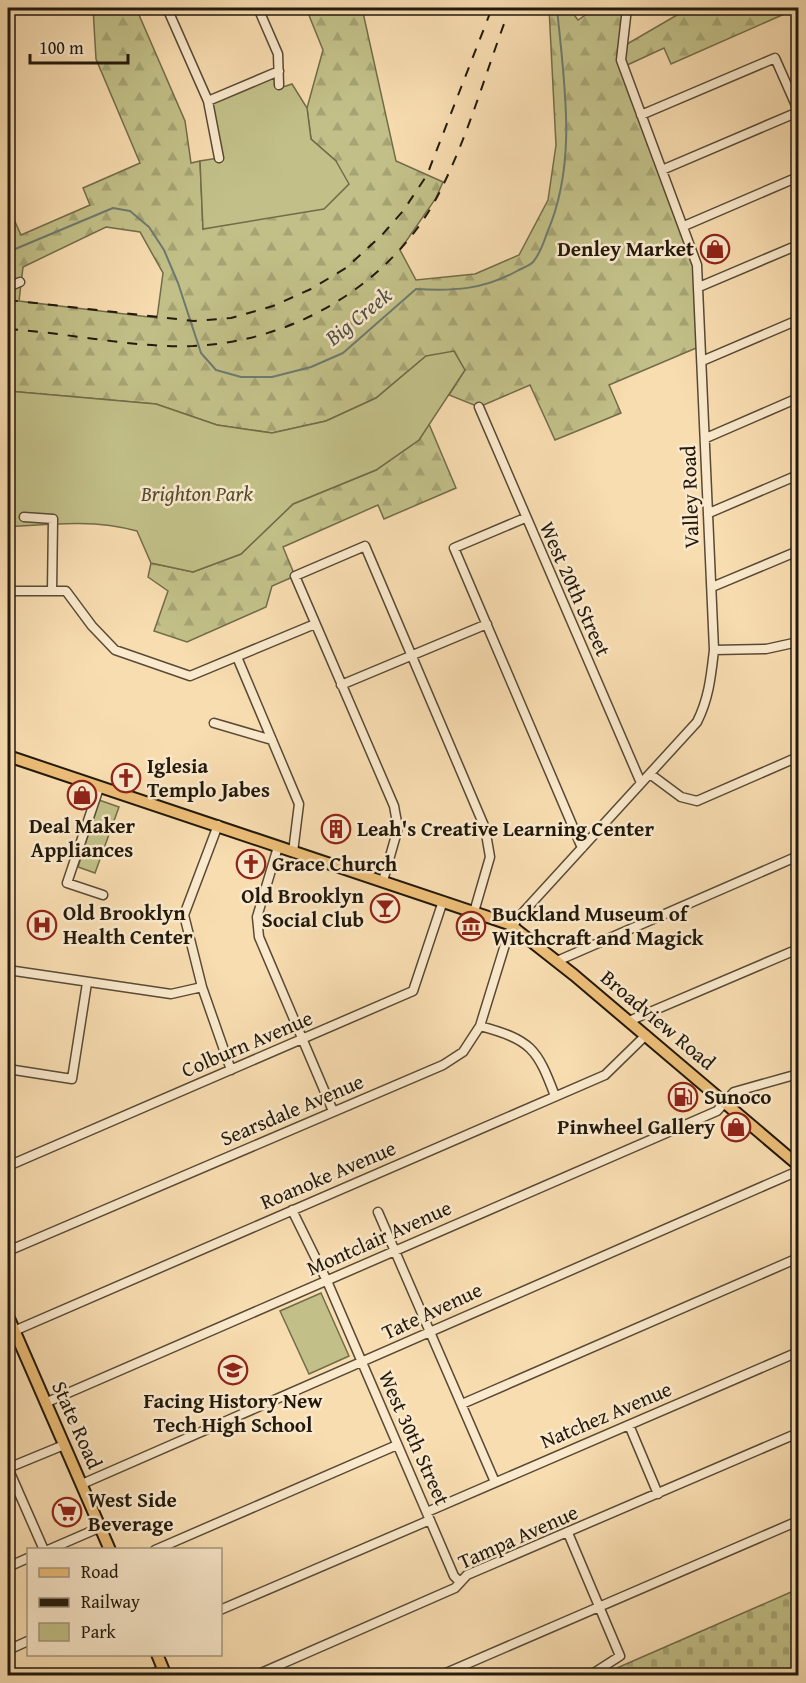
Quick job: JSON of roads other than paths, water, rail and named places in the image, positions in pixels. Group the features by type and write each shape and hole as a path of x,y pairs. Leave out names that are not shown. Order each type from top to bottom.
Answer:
{"main road":[{"name":"Broadview Road","path":"8,756 512,926 646,1035 798,1165"},
{"name":"State Road","path":"8,1316 109,1548"},
{"path":"158,1656 164,1672"}],"street":[{"path":"167,8 208,101 219,158"},
{"path":"258,8 278,54 279,85"},
{"name":"Valley Road","path":"512,926 697,722 710,691 714,650 699,287 694,252 621,60 627,8"},
{"path":"641,115 775,58 798,111 662,170"},
{"path":"208,101 279,71"},
{"path":"684,226 798,177"},
{"path":"699,287 798,245"},
{"path":"8,287 20,282"},
{"path":"702,361 798,320"},
{"path":"706,438 798,398"},
{"name":"West 20th Street","path":"479,407 641,783"},
{"path":"709,513 798,474"},
{"path":"24,517 53,519 52,591"},
{"path":"525,518 454,548 582,848"},
{"path":"383,881 398,828 394,806 295,576 365,546 488,841 490,857 474,912"},
{"path":"712,587 798,551"},
{"path":"8,591 66,591 92,626 115,650 190,676 315,624"},
{"path":"341,685 487,624"},
{"path":"714,650 766,649 798,642"},
{"path":"237,657 300,804 293,852"},
{"path":"214,723 272,740"},
{"path":"650,774 681,797 698,801 798,757"},
{"path":"99,788 67,883 103,895"},
{"path":"218,825 184,915 202,987 231,1070"},
{"path":"278,847 256,917 260,937 333,1111"},
{"path":"557,961 798,856"},
{"name":"Colburn Avenue","path":"8,1167 413,991 443,901"},
{"name":"Searsdale Avenue","path":"8,1251 443,1065 463,1052 480,1026 512,926"},
{"path":"629,1021 798,949"},
{"path":"8,970 171,994 202,987"},
{"path":"8,1069 72,1079 87,983"},
{"path":"480,1026 520,1040 531,1048 542,1062 555,1096"},
{"name":"Roanoke Avenue","path":"14,1331 605,1075 646,1035"},
{"name":"Montclair Avenue","path":"45,1403 717,1111 734,1092 798,1074"},
{"name":"Tate Avenue","path":"82,1484 361,1362 428,1330 798,1171"},
{"name":"West 30th Street","path":"292,1210 327,1281 454,1576 459,1581"},
{"path":"378,1212 495,1482"},
{"path":"462,1404 798,1258"},
{"name":"Natchez Avenue","path":"222,1609 429,1516 495,1482 798,1352"},
{"path":"629,1425 658,1494"},
{"name":"Tampa Avenue","path":"254,1676 455,1588 459,1581 798,1433"},
{"path":"160,1548 397,1444"},
{"path":"45,1548 8,1468 64,1445"},
{"path":"439,1676 798,1521"},
{"path":"51,1548 101,1527"},
{"path":"568,1533 620,1656 589,1676"},
{"path":"8,1567 27,1558"},
{"path":"8,1650 27,1641"},
{"path":"147,1676 164,1672"}],"waterway":[{"name":"Big Creek","path":"8,252 113,208 130,211 149,227 164,250 178,283 201,353 216,370 241,377 272,377 311,367 343,353 416,289 443,290 480,286 527,266 537,256 557,206 566,150 565,93 557,8"}],"railway":[{"path":"8,300 194,321 231,318 273,306 311,289 346,268 382,235 403,211 427,175 492,8"},
{"path":"8,329 124,343 193,346 230,342 266,334 301,321 334,304 364,283 392,258 416,230 436,199 458,153 510,8"}],"place":[{"name":"Denley Market","path":"715,249"},
{"name":"Iglesia Templo Jabes","path":"126,778"},
{"name":"Deal Maker Appliances","path":"82,795"},
{"name":"Leah's Creative Learning Center","path":"336,829"},
{"name":"Grace Church","path":"251,864"},
{"name":"Old Brooklyn Social Club","path":"385,908"},
{"name":"Old Brooklyn Health Center","path":"42,925"},
{"name":"Buckland Museum of Witchcraft and Magick","path":"471,926"},
{"name":"Sunoco","path":"683,1097"},
{"name":"Pinwheel Gallery","path":"736,1127"},
{"name":"Facing History New Tech High School","path":"233,1370"},
{"name":"West Side Beverage","path":"67,1512"}],"park label":[{"name":"Brighton Park","path":"197,494"}]}
